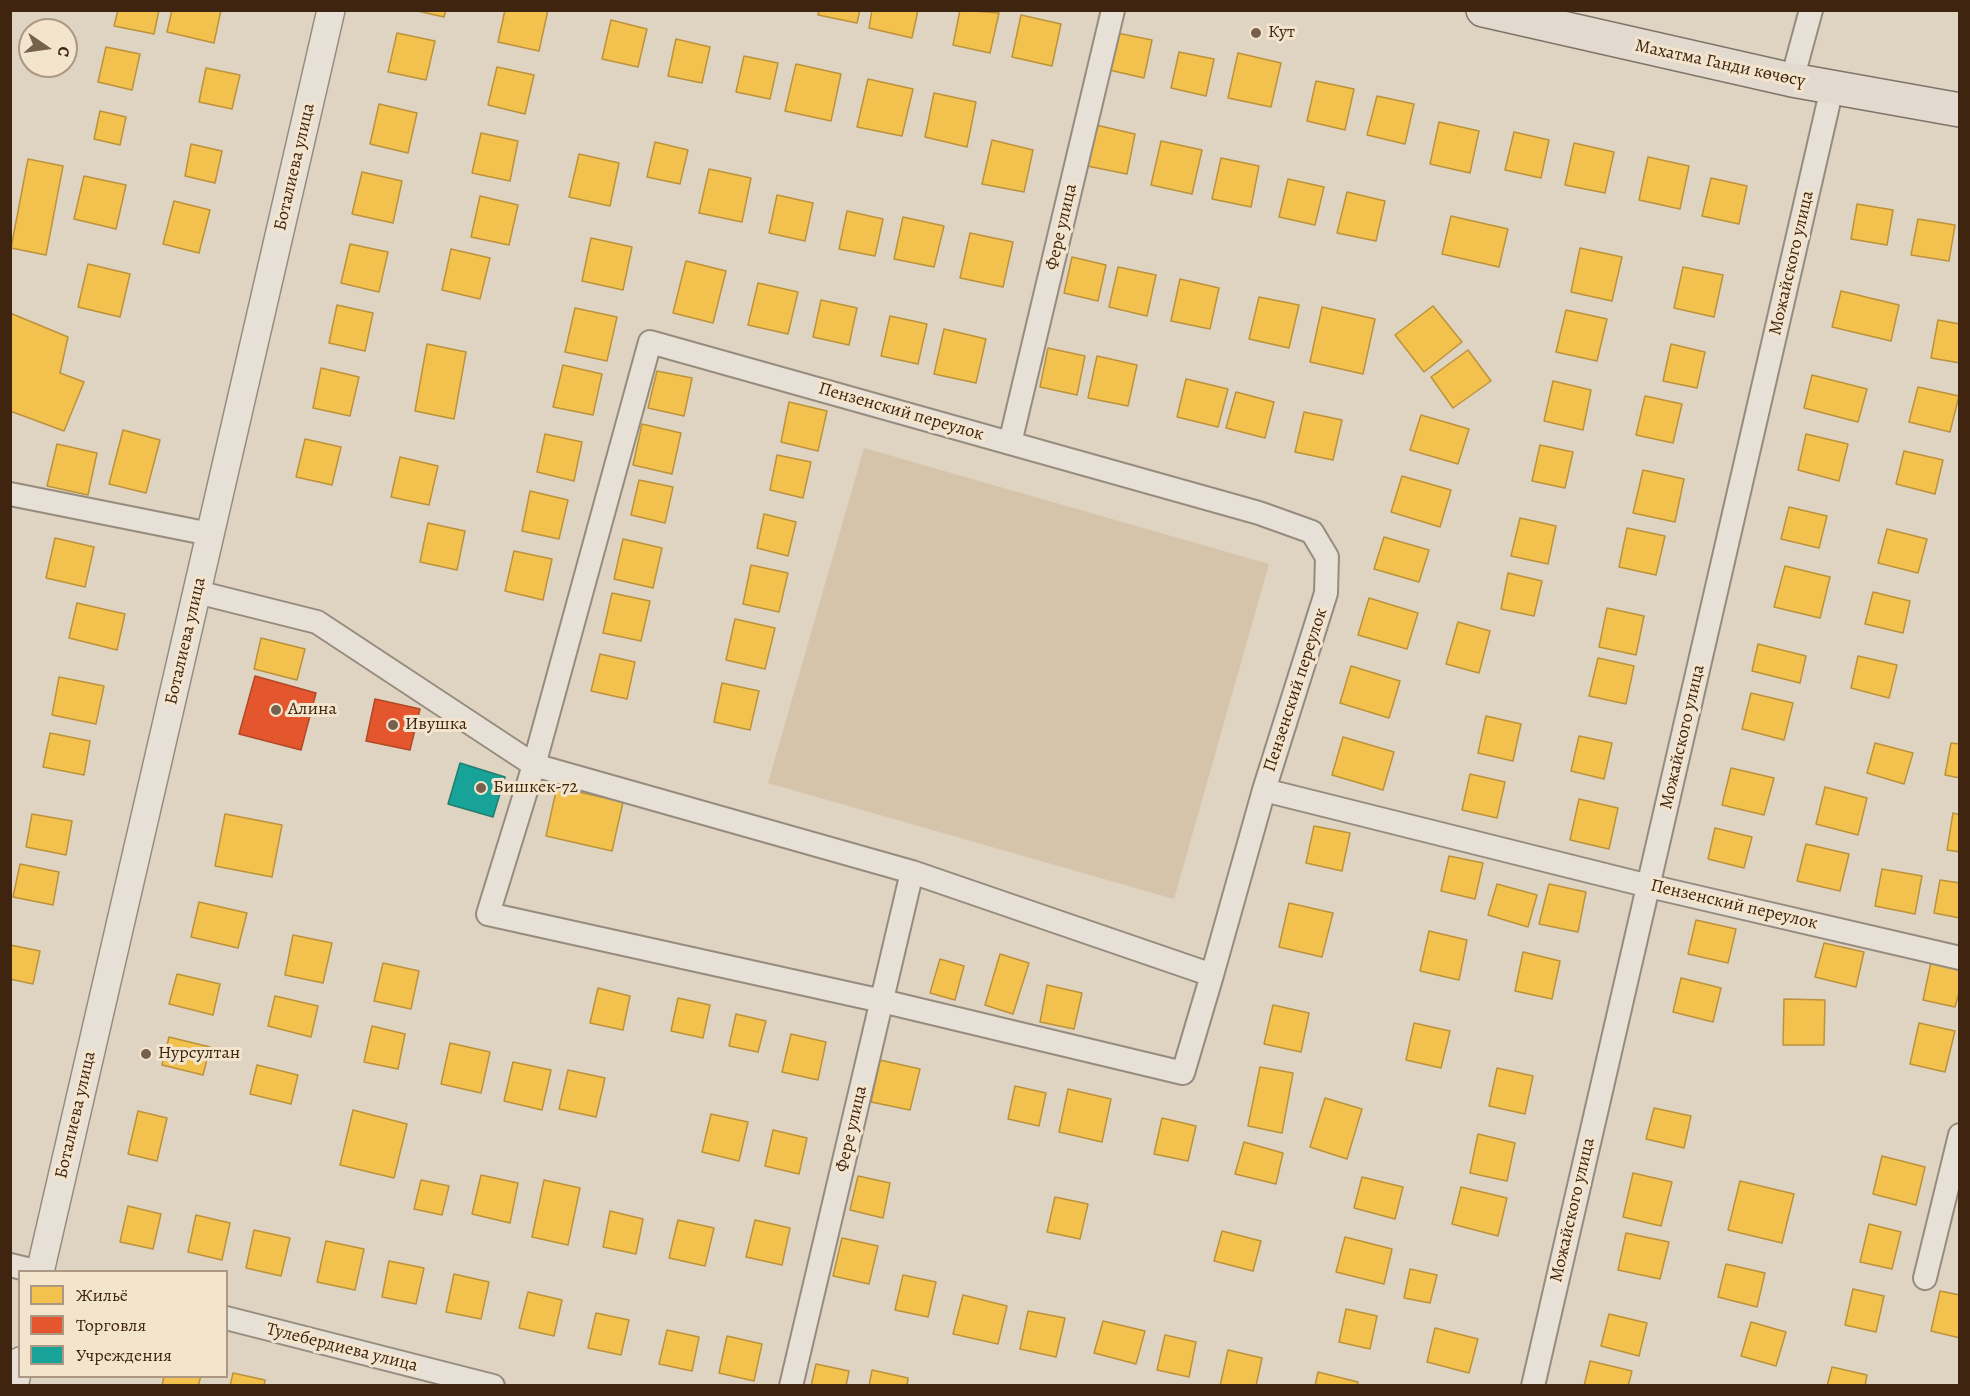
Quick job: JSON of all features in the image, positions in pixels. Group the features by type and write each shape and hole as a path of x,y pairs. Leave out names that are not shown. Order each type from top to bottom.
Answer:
{"main road":[{"name":"Махатма Ганди көчөсү","path":"1483,10 1792,80 1959,110"}],"street":[{"name":"Боталиева улица","path":"40,1270 331,10"},
{"name":"Фере улица","path":"1010,443 1113,10"},
{"path":"1792,80 1811,10"},
{"name":"Можайского улица","path":"1533,1386 1832,88"},
{"name":"Пензенский переулок","path":"534,765 650,342 1288,521 1312,532 1326,557 1326,593 1264,790 1183,1073 882,1001"},
{"path":"10,494 210,534"},
{"path":"196,592 317,622 534,765 912,872 1212,975"},
{"path":"534,765 488,914 882,1001"},
{"name":"Пензенский переулок","path":"1264,790 1648,886 1959,958"},
{"name":"Фере улица","path":"791,1386 912,872"},
{"path":"1925,1278 1959,1135"},
{"path":"10,1264 32,1270"},
{"name":"Тулебердиева улица","path":"228,1319 493,1386"},
{"path":"14,1386 18,1369"}],"shaded area":[{"path":"864,448 1269,564 1174,899 768,783"}],"building: Жильё":[{"path":"118,10 159,10 154,34 114,26"},
{"path":"172,10 221,10 214,43 167,32"},
{"path":"413,10 446,10 444,17"},
{"path":"505,10 548,10 539,51 498,42"},
{"path":"819,10 860,10 857,23 818,15"},
{"path":"872,10 918,10 912,38 869,28"},
{"path":"960,10 999,13 990,53 953,45"},
{"path":"1021,15 1061,24 1052,66 1012,57"},
{"path":"611,20 647,29 638,67 602,59"},
{"path":"397,33 435,41 426,80 388,72"},
{"path":"1117,33 1152,40 1144,78 1109,70"},
{"path":"676,39 710,47 702,83 668,76"},
{"path":"106,47 140,54 132,90 98,82"},
{"path":"1179,52 1214,59 1206,96 1171,88"},
{"path":"1238,53 1281,63 1271,107 1228,98"},
{"path":"744,56 778,63 770,99 736,92"},
{"path":"796,64 841,74 831,121 785,111"},
{"path":"497,67 534,75 525,114 488,105"},
{"path":"206,68 240,75 232,109 199,102"},
{"path":"868,79 913,89 902,136 857,127"},
{"path":"1316,81 1354,89 1345,130 1307,121"},
{"path":"934,93 976,102 967,147 925,137"},
{"path":"1377,96 1414,104 1405,144 1367,135"},
{"path":"379,104 417,113 408,153 370,144"},
{"path":"100,111 126,117 120,145 94,139"},
{"path":"1439,122 1479,131 1470,173 1430,164"},
{"path":"1096,125 1135,134 1127,174 1087,166"},
{"path":"1514,132 1549,140 1541,178 1505,170"},
{"path":"481,133 518,141 510,181 472,173"},
{"path":"992,140 1033,150 1024,192 982,184"},
{"path":"1161,141 1202,150 1192,194 1151,185"},
{"path":"655,142 688,150 680,184 647,177"},
{"path":"1574,143 1614,152 1605,193 1565,185"},
{"path":"191,144 222,151 215,183 185,176"},
{"path":"579,154 619,163 610,206 569,197"},
{"path":"1648,157 1689,166 1680,209 1639,200"},
{"path":"1221,158 1259,166 1251,207 1212,199"},
{"path":"28,159 63,166 46,255 11,248"},
{"path":"709,169 751,178 742,222 699,213"},
{"path":"362,172 402,181 393,223 352,214"},
{"path":"84,176 126,185 116,229 74,219"},
{"path":"1711,178 1747,186 1739,224 1702,216"},
{"path":"1288,179 1324,187 1315,225 1279,217"},
{"path":"1347,192 1385,201 1376,241 1337,233"},
{"path":"777,195 813,203 805,241 769,233"},
{"path":"480,196 518,205 509,245 471,237"},
{"path":"174,201 210,210 199,253 163,244"},
{"path":"1857,204 1893,210 1887,245 1851,239"},
{"path":"847,211 883,219 875,256 839,249"},
{"path":"1451,216 1508,229 1499,267 1442,254"},
{"path":"903,217 944,226 934,267 894,259"},
{"path":"1918,219 1955,225 1949,261 1911,255"},
{"path":"970,233 1013,242 1003,287 960,278"},
{"path":"591,238 632,247 623,290 582,281"},
{"path":"350,244 388,252 379,292 341,283"},
{"path":"1580,248 1622,257 1612,301 1571,292"},
{"path":"451,249 490,258 480,299 442,290"},
{"path":"1072,257 1106,265 1098,301 1064,293"},
{"path":"686,261 726,271 713,323 673,313"},
{"path":"88,264 130,274 120,317 78,307"},
{"path":"1118,267 1156,275 1147,316 1109,307"},
{"path":"1683,267 1723,275 1714,317 1674,308"},
{"path":"1180,279 1219,288 1210,329 1171,321"},
{"path":"758,283 798,292 788,334 748,325"},
{"path":"1841,291 1899,305 1891,341 1832,327"},
{"path":"1259,297 1299,305 1289,348 1249,339"},
{"path":"821,300 857,308 849,345 813,337"},
{"path":"337,305 373,313 365,351 329,343"},
{"path":"1433,306 1462,342 1424,372 1395,335"},
{"path":"1322,307 1375,319 1363,374 1310,362"},
{"path":"575,308 617,317 607,361 565,352"},
{"path":"1566,310 1607,319 1597,361 1556,352"},
{"path":"10,313 68,337 60,373 84,382 64,431 10,411"},
{"path":"890,316 927,324 918,364 881,356"},
{"path":"1938,320 1960,324 1960,363 1931,358"},
{"path":"944,329 986,339 976,383 934,374"},
{"path":"427,344 466,352 454,419 415,411"},
{"path":"1671,344 1705,352 1697,388 1663,381"},
{"path":"1048,348 1085,356 1077,395 1040,387"},
{"path":"1468,350 1491,381 1453,408 1431,377"},
{"path":"1097,356 1137,365 1128,406 1088,398"},
{"path":"563,365 602,374 593,415 553,407"},
{"path":"321,368 359,377 350,416 313,408"},
{"path":"657,371 692,378 684,416 648,408"},
{"path":"1812,375 1867,389 1858,422 1804,408"},
{"path":"1186,379 1228,389 1218,427 1177,417"},
{"path":"1553,381 1591,390 1583,430 1544,421"},
{"path":"1918,387 1959,396 1950,432 1909,422"},
{"path":"1236,392 1274,402 1265,438 1226,428"},
{"path":"1645,396 1682,404 1673,443 1636,435"},
{"path":"789,402 827,411 818,451 781,442"},
{"path":"1304,412 1342,420 1333,460 1295,452"},
{"path":"1421,415 1469,429 1458,464 1410,450"},
{"path":"642,424 681,433 672,474 633,465"},
{"path":"123,430 160,440 146,493 109,484"},
{"path":"545,434 582,442 574,481 537,472"},
{"path":"1806,434 1848,444 1839,481 1798,470"},
{"path":"305,439 341,447 332,485 296,477"},
{"path":"57,444 97,453 88,495 47,486"},
{"path":"1540,445 1573,452 1565,488 1532,481"},
{"path":"1904,451 1943,460 1935,494 1896,484"},
{"path":"777,455 811,462 803,498 770,490"},
{"path":"400,457 438,466 429,505 391,497"},
{"path":"1643,470 1684,479 1675,522 1633,513"},
{"path":"1402,476 1451,490 1440,527 1391,512"},
{"path":"639,480 673,487 665,523 631,515"},
{"path":"530,491 568,500 559,539 522,531"},
{"path":"1789,507 1827,516 1819,548 1781,539"},
{"path":"764,514 796,522 788,556 757,548"},
{"path":"1520,518 1556,526 1548,564 1511,556"},
{"path":"428,523 465,531 457,570 420,562"},
{"path":"1627,528 1665,536 1656,575 1619,567"},
{"path":"1887,529 1927,539 1918,573 1878,563"},
{"path":"1384,537 1429,550 1419,582 1374,569"},
{"path":"55,538 94,547 85,587 46,578"},
{"path":"623,539 662,548 653,588 614,579"},
{"path":"514,551 552,559 543,600 505,591"},
{"path":"751,565 788,573 779,612 743,604"},
{"path":"1785,566 1830,577 1820,618 1774,607"},
{"path":"1508,573 1542,581 1534,616 1501,609"},
{"path":"1873,592 1910,601 1903,633 1865,624"},
{"path":"612,593 650,601 641,641 603,633"},
{"path":"1369,598 1418,613 1407,649 1358,635"},
{"path":"77,603 125,614 117,650 69,638"},
{"path":"1607,608 1644,616 1636,655 1599,647"},
{"path":"735,619 775,628 765,669 726,660"},
{"path":"1458,622 1490,631 1479,673 1446,664"},
{"path":"261,638 305,649 297,680 254,669"},
{"path":"1758,644 1806,656 1800,683 1752,671"},
{"path":"600,654 635,662 627,699 591,691"},
{"path":"1858,656 1897,665 1889,698 1851,688"},
{"path":"1598,658 1634,666 1626,704 1589,696"},
{"path":"1351,666 1400,681 1389,718 1340,703"},
{"path":"59,677 104,686 96,724 52,715"},
{"path":"722,683 759,691 750,730 714,722"},
{"path":"1751,693 1793,703 1784,740 1742,729"},
{"path":"1486,716 1521,724 1513,761 1478,753"},
{"path":"50,733 90,741 84,775 43,767"},
{"path":"1579,736 1612,743 1604,779 1571,771"},
{"path":"1343,737 1394,752 1383,790 1332,775"},
{"path":"1875,743 1913,753 1904,784 1867,773"},
{"path":"1951,743 1960,744 1960,778 1945,775"},
{"path":"1731,768 1774,778 1764,815 1722,805"},
{"path":"1470,774 1505,782 1497,818 1462,810"},
{"path":"557,787 623,802 612,851 546,836"},
{"path":"1825,787 1867,798 1858,835 1816,824"},
{"path":"1579,799 1618,808 1609,849 1570,840"},
{"path":"1953,813 1960,815 1960,852 1947,850"},
{"path":"32,814 72,821 66,855 26,847"},
{"path":"225,814 282,825 272,877 215,866"},
{"path":"1314,826 1350,833 1342,871 1306,863"},
{"path":"1715,828 1752,837 1744,868 1708,859"},
{"path":"1806,844 1849,854 1840,891 1797,881"},
{"path":"1449,856 1483,863 1475,899 1441,891"},
{"path":"20,864 59,872 53,905 13,897"},
{"path":"1882,869 1922,876 1915,914 1875,906"},
{"path":"1940,880 1960,883 1960,918 1934,913"},
{"path":"1497,884 1537,895 1528,927 1488,915"},
{"path":"1549,884 1586,892 1578,932 1539,924"},
{"path":"199,902 247,913 238,948 191,937"},
{"path":"1289,903 1333,913 1322,957 1279,947"},
{"path":"1696,920 1736,929 1728,963 1688,954"},
{"path":"1429,931 1467,940 1459,980 1420,971"},
{"path":"293,935 332,943 323,983 285,975"},
{"path":"1824,943 1864,952 1856,987 1815,977"},
{"path":"10,945 40,951 33,984 10,979"},
{"path":"1523,952 1560,961 1552,999 1515,991"},
{"path":"1000,954 1029,963 1013,1014 985,1005"},
{"path":"940,959 964,966 955,1000 930,993"},
{"path":"1931,962 1960,968 1960,989 1955,1007 1923,1000"},
{"path":"383,963 419,971 411,1009 374,1001"},
{"path":"177,974 220,984 213,1015 169,1004"},
{"path":"1681,978 1721,988 1713,1022 1673,1012"},
{"path":"1047,985 1082,993 1074,1029 1040,1022"},
{"path":"598,988 630,996 623,1030 590,1023"},
{"path":"275,996 318,1006 311,1037 268,1026"},
{"path":"678,998 710,1005 703,1038 671,1031"},
{"path":"1784,999 1825,1000 1824,1045 1783,1045"},
{"path":"1273,1005 1309,1013 1301,1052 1264,1044"},
{"path":"736,1014 766,1021 758,1052 729,1046"},
{"path":"1414,1023 1450,1031 1441,1068 1406,1060"},
{"path":"1919,1023 1955,1031 1945,1072 1910,1064"},
{"path":"372,1026 405,1034 398,1069 364,1062"},
{"path":"791,1034 826,1042 818,1080 782,1072"},
{"path":"169,1037 210,1047 203,1075 162,1065"},
{"path":"450,1043 490,1052 481,1093 441,1084"},
{"path":"880,1060 920,1069 910,1110 871,1102"},
{"path":"513,1062 551,1070 542,1110 504,1101"},
{"path":"257,1065 298,1075 291,1104 250,1094"},
{"path":"1260,1067 1293,1073 1282,1133 1248,1126"},
{"path":"1497,1068 1533,1076 1525,1114 1489,1106"},
{"path":"568,1070 605,1078 596,1117 559,1109"},
{"path":"1015,1086 1046,1093 1039,1126 1008,1119"},
{"path":"1068,1089 1111,1099 1102,1142 1059,1132"},
{"path":"1325,1098 1362,1109 1347,1159 1310,1147"},
{"path":"1654,1108 1691,1116 1684,1148 1646,1139"},
{"path":"353,1110 407,1124 394,1178 340,1165"},
{"path":"138,1111 167,1118 157,1161 128,1154"},
{"path":"711,1114 748,1122 739,1161 702,1152"},
{"path":"1162,1118 1196,1126 1188,1161 1154,1154"},
{"path":"773,1130 807,1138 799,1174 765,1166"},
{"path":"1478,1134 1515,1143 1507,1181 1470,1173"},
{"path":"1244,1142 1283,1153 1276,1184 1235,1174"},
{"path":"1882,1156 1925,1167 1916,1205 1873,1194"},
{"path":"1633,1173 1672,1182 1661,1226 1623,1217"},
{"path":"481,1175 518,1183 510,1223 472,1214"},
{"path":"858,1176 890,1183 883,1218 850,1210"},
{"path":"1362,1177 1403,1187 1395,1219 1354,1208"},
{"path":"421,1180 449,1186 442,1215 414,1209"},
{"path":"544,1180 580,1188 568,1245 532,1237"},
{"path":"1740,1181 1794,1194 1782,1243 1728,1230"},
{"path":"1461,1187 1507,1198 1498,1236 1452,1224"},
{"path":"1055,1197 1088,1204 1080,1239 1047,1232"},
{"path":"128,1206 161,1214 153,1249 120,1242"},
{"path":"610,1211 643,1219 636,1254 603,1247"},
{"path":"196,1215 230,1223 222,1260 188,1252"},
{"path":"678,1220 714,1228 705,1266 669,1258"},
{"path":"755,1220 790,1228 782,1265 746,1257"},
{"path":"1869,1224 1901,1232 1892,1269 1860,1262"},
{"path":"254,1230 290,1238 281,1276 246,1268"},
{"path":"1222,1231 1261,1241 1253,1271 1214,1261"},
{"path":"1626,1233 1669,1242 1660,1279 1618,1270"},
{"path":"1345,1237 1392,1249 1384,1284 1336,1272"},
{"path":"842,1238 878,1246 869,1284 833,1276"},
{"path":"326,1241 364,1249 355,1290 317,1282"},
{"path":"389,1261 424,1268 416,1304 382,1297"},
{"path":"1726,1264 1765,1273 1757,1307 1718,1297"},
{"path":"1410,1269 1437,1275 1430,1303 1404,1298"},
{"path":"454,1274 489,1282 481,1319 446,1312"},
{"path":"903,1275 936,1282 928,1317 895,1310"},
{"path":"1853,1289 1884,1296 1876,1332 1845,1325"},
{"path":"1940,1291 1960,1295 1960,1338 1931,1331"},
{"path":"528,1292 562,1300 554,1336 519,1328"},
{"path":"963,1295 1007,1306 998,1344 953,1334"},
{"path":"1346,1309 1377,1316 1370,1349 1339,1342"},
{"path":"1028,1311 1065,1318 1056,1357 1020,1349"},
{"path":"596,1313 629,1320 621,1355 588,1348"},
{"path":"1609,1314 1647,1323 1639,1356 1601,1346"},
{"path":"1103,1321 1145,1331 1136,1364 1094,1353"},
{"path":"1751,1322 1786,1332 1776,1366 1741,1356"},
{"path":"1435,1328 1478,1339 1469,1373 1427,1362"},
{"path":"667,1330 699,1337 692,1371 659,1364"},
{"path":"1165,1335 1196,1342 1189,1377 1157,1370"},
{"path":"727,1336 762,1344 754,1381 719,1373"},
{"path":"1228,1350 1262,1358 1256,1386 1220,1386"},
{"path":"1590,1361 1632,1371 1628,1386 1584,1386"},
{"path":"816,1364 849,1371 846,1386 811,1386"},
{"path":"1832,1367 1867,1375 1865,1386 1827,1386"},
{"path":"872,1370 908,1378 907,1386 869,1386"},
{"path":"1318,1372 1358,1382 1357,1386 1315,1386"},
{"path":"233,1373 265,1380 264,1386 230,1386"},
{"path":"164,1378 200,1378 198,1386 162,1386"}],"building: Торговля":[{"path":"255,676 316,693 301,750 239,734"},
{"name":"Ивушка","path":"375,699 420,709 410,750 366,741"}],"building: Учреждения":[{"path":"460,763 505,777 493,817 448,804"}],"place":[{"name":"Кут","path":"1256,33"},
{"name":"Алина","path":"276,710"},
{"name":"Ивушка","path":"393,725"},
{"name":"Бишкек-72","path":"481,788"},
{"name":"Нурсултан","path":"146,1054"}]}
